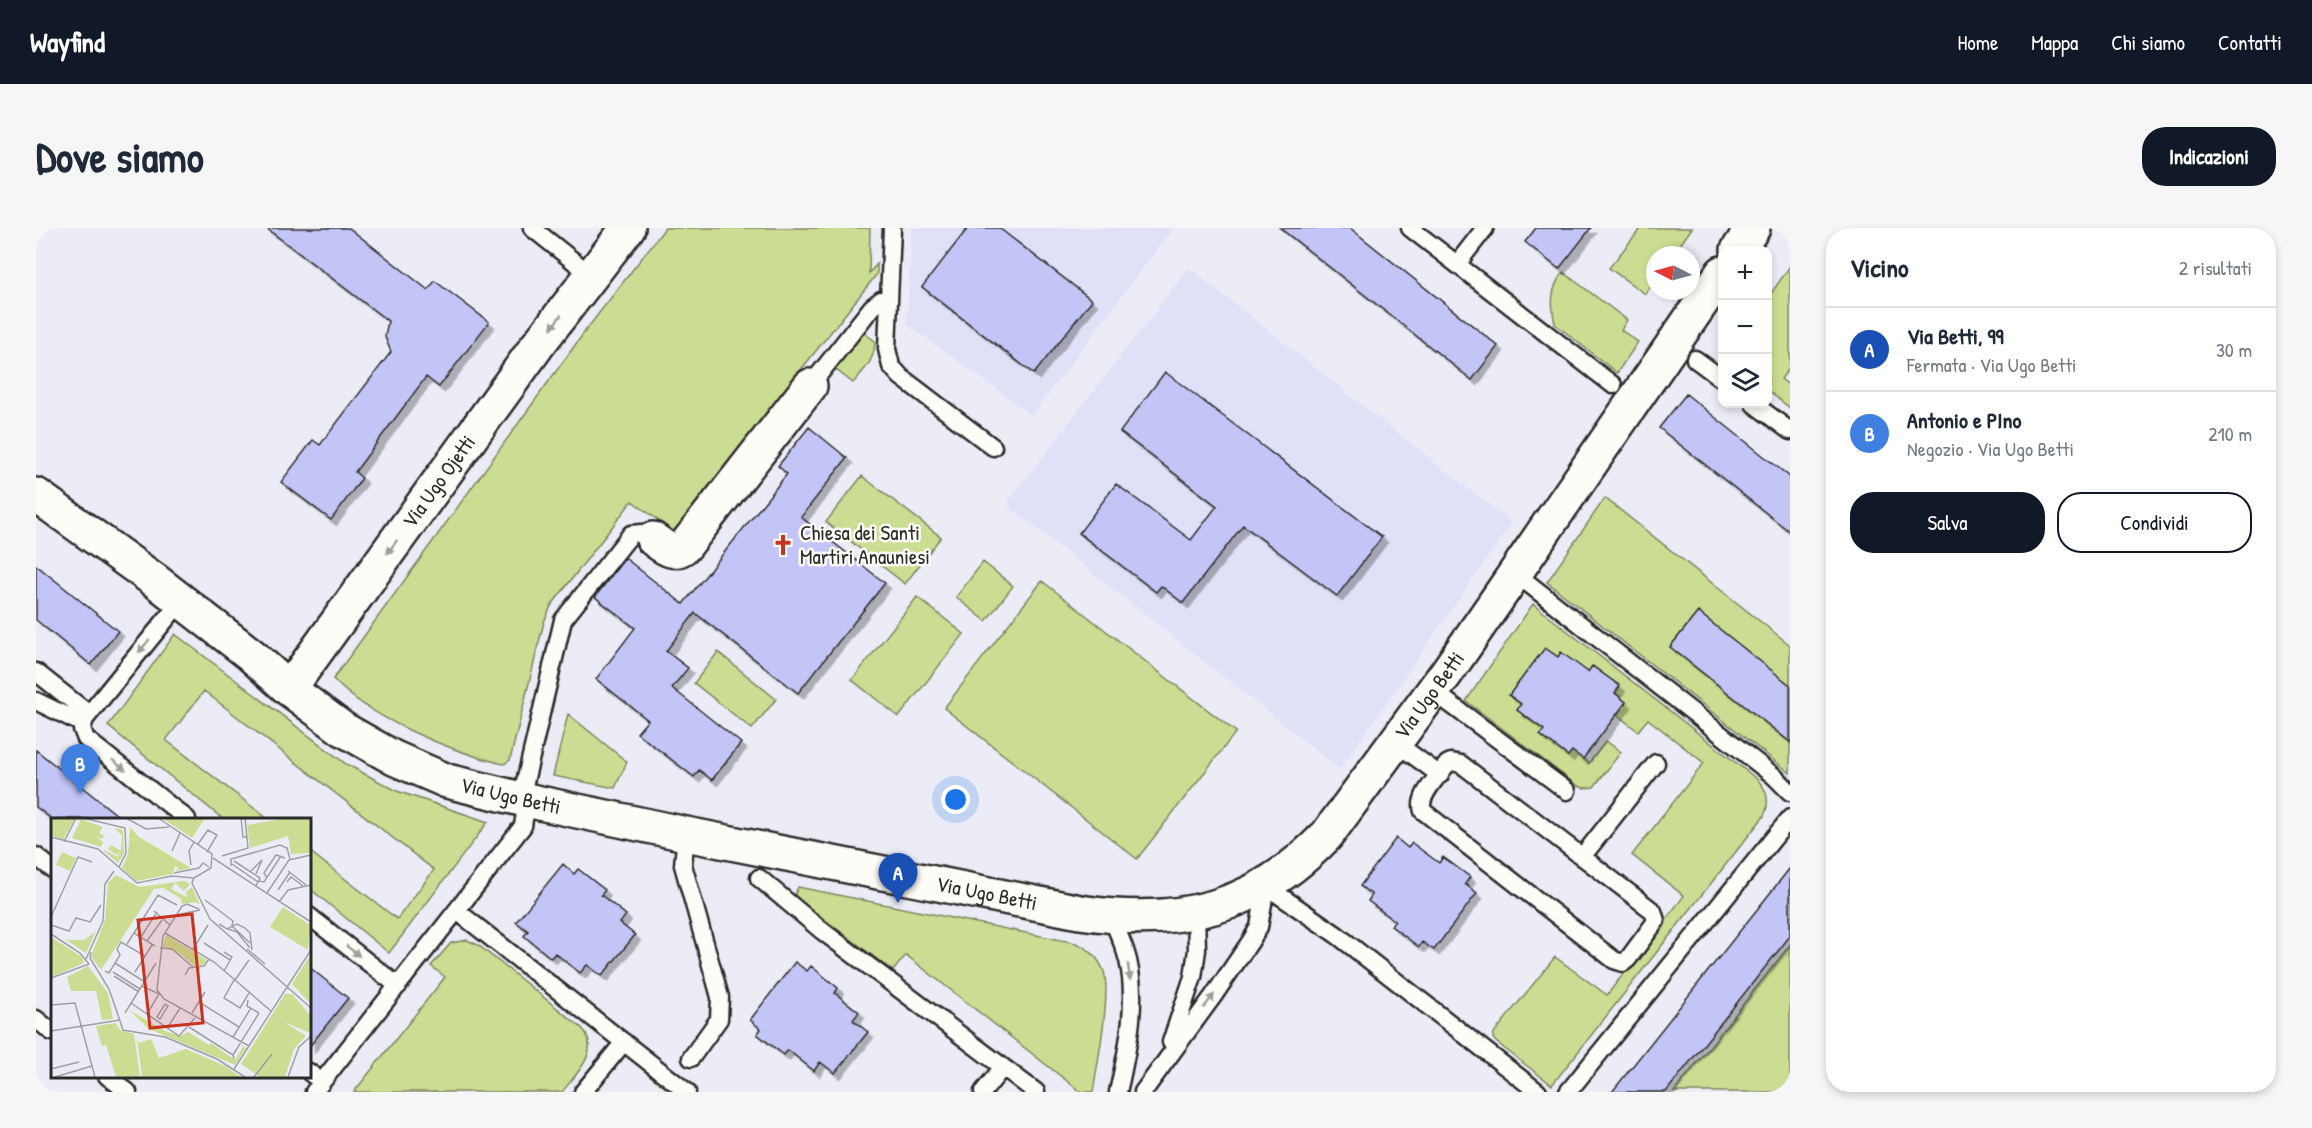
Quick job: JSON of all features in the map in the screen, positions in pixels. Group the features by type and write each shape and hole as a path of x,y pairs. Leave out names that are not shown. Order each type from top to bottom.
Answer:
{"street":[{"name":"Via Ugo Ojetti","path":"289,689 591,275 628,228"},
{"path":"1741,246 1754,228"},
{"name":"Via Ugo Betti","path":"36,495 181,601 250,654 289,689 343,729 394,758 447,781 524,800 686,834 1111,916 1163,917 1220,906 1266,886 1309,854 1327,835 1433,691 1718,279"},
{"path":"653,539 670,550 676,551 685,546 810,386"}],"lane":[{"path":"532,228 591,275"},
{"path":"892,228 887,349 891,366 901,377 993,447"},
{"path":"1410,228 1613,385"},
{"path":"1457,264 1485,228"},
{"path":"810,386 872,308 881,300 889,298"},
{"path":"1695,359 1718,377"},
{"path":"1759,408 1790,431"},
{"path":"315,1082 398,986 523,826 524,800 563,620 631,534 642,533 653,539"},
{"path":"1515,573 1774,776 1790,792"},
{"path":"181,601 86,719 82,729 86,739 186,818"},
{"path":"36,672 86,719"},
{"path":"1433,691 1567,792"},
{"path":"36,701 86,719"},
{"path":"1396,743 1440,774"},
{"path":"1451,762 1461,764 1656,915 1653,927 1628,959 1623,963 1614,960 1427,815 1423,811 1422,802 1440,774 1451,762"},
{"path":"1582,856 1656,763"},
{"path":"1568,1092 1790,818"},
{"path":"686,834 683,865 720,997 719,1019 691,1058"},
{"path":"36,856 51,868"},
{"path":"759,878 821,930 1036,1092"},
{"path":"1143,1092 1214,995 1259,927 1266,886 1337,935 1538,1092"},
{"path":"457,911 687,1092"},
{"path":"1161,1065 1174,1035 1193,977 1197,950 1196,912"},
{"path":"1111,916 1126,952 1132,998 1128,1051 1118,1092"},
{"path":"310,917 398,986"},
{"path":"36,1019 51,1031"},
{"path":"583,1092 624,1042"},
{"path":"983,1092 1003,1067"},
{"path":"108,1077 128,1092"}],"shaded area":[{"path":"912,228 1173,228 1032,415 907,324"},
{"path":"1189,268 1512,523 1340,769 1006,504"}],"green space":[{"path":"665,228 870,228 869,273 877,264 877,274 796,376 804,383 682,538 632,501 551,606 544,622 510,760 504,764 457,750 410,731 367,707 333,679 586,330"},
{"path":"1641,228 1692,228 1679,246 1646,246 1645,294 1609,268"},
{"path":"1790,266 1790,367 1781,379 1790,386 1790,408 1772,394 1772,292"},
{"path":"1563,272 1627,320 1621,330 1638,342 1617,373 1555,324 1553,297 1556,284"},
{"path":"863,332 875,341 875,348 868,364 853,383 835,369"},
{"path":"862,476 941,537 905,584 826,522"},
{"path":"1605,498 1790,645 1790,685 1698,612 1670,647 1790,742 1790,773 1547,582"},
{"path":"983,562 1013,586 986,621 956,597"},
{"path":"1042,581 1236,732 1137,859 944,708"},
{"path":"917,597 964,634 899,717 852,680"},
{"path":"1533,604 1758,780 1764,788 1767,802 1764,816 1552,1085 1496,1042 1493,1038 1494,1033 1555,957 1607,995 1684,896 1632,855 1704,763 1648,719 1638,731 1617,715 1626,702 1615,693 1619,686 1593,666 1588,672 1545,648 1509,695 1521,704 1517,710 1589,763 1606,741 1621,752 1594,787 1578,786 1466,701"},
{"path":"175,634 346,764 397,791 488,822 389,953 310,889 310,852 397,919 434,870 204,691 166,740 267,818 222,818 108,726"},
{"path":"718,652 776,699 752,729 694,683"},
{"path":"568,714 627,762 615,788 553,776"},
{"path":"798,887 1076,943 1086,948 1099,962 1106,982 1103,1031 1093,1092 1081,1092 906,955 893,971 794,896"},
{"path":"467,940 478,945 582,1028 589,1045 588,1054 580,1070 562,1092 354,1092 445,977 431,966 451,943"},
{"path":"1790,945 1790,1092 1674,1092"}],"building":[{"path":"266,228 349,228 428,290 435,281 489,322 439,387 426,377 355,472 362,478 331,520 281,482 313,440 320,445 391,352 385,337 388,321"},
{"path":"968,228 999,228 1092,300 1034,374 922,287"},
{"path":"1280,228 1350,228 1498,346 1472,380"},
{"path":"1536,228 1591,228 1559,269 1525,242"},
{"path":"1165,372 1382,537 1337,596 1243,525 1183,603 1161,586 1156,592 1079,533 1116,484 1191,540 1217,506 1120,432"},
{"path":"1686,394 1790,477 1790,532 1659,428"},
{"name":"Chiesa dei Santi Martiri Anauniesi","path":"809,427 847,458 801,517 885,583 798,693 695,613 666,651 688,668 672,688 741,743 712,780 699,770 694,777 637,733 648,720 596,679 635,628 595,597 625,558 683,604 787,474 778,466"},
{"path":"36,565 118,631 91,665 36,620"},
{"path":"1698,612 1790,685 1790,742 1670,647"},
{"path":"1545,648 1558,657 1561,652 1588,672 1592,666 1620,686 1615,693 1626,702 1583,759 1572,751 1568,756 1540,735 1544,730 1517,710 1521,704 1509,695"},
{"path":"36,750 121,818 51,818 36,807"},
{"path":"1396,838 1408,848 1412,843 1439,863 1443,857 1470,877 1465,884 1477,893 1434,950 1422,942 1419,947 1391,926 1395,921 1368,901 1372,895 1360,886"},
{"path":"563,864 574,874 578,869 605,890 601,895 626,915 620,923 635,935 602,976 587,965 580,973 555,953 551,958 524,936 528,931 516,922"},
{"path":"1790,868 1790,936 1666,1092 1612,1092"},
{"path":"795,962 807,971 811,966 838,988 835,993 859,1012 853,1020 868,1032 835,1073 820,1062 814,1071 788,1050 784,1055 757,1034 761,1029 750,1020"},
{"path":"310,968 348,998 310,1046"}],"place":[{"name":"Chiesa dei Santi Martiri Anauniesi","path":"783,545"},
{"name":"Antonio e PIno","path":"80,794"},
{"name":"Via Betti, 99","path":"898,903"}]}
